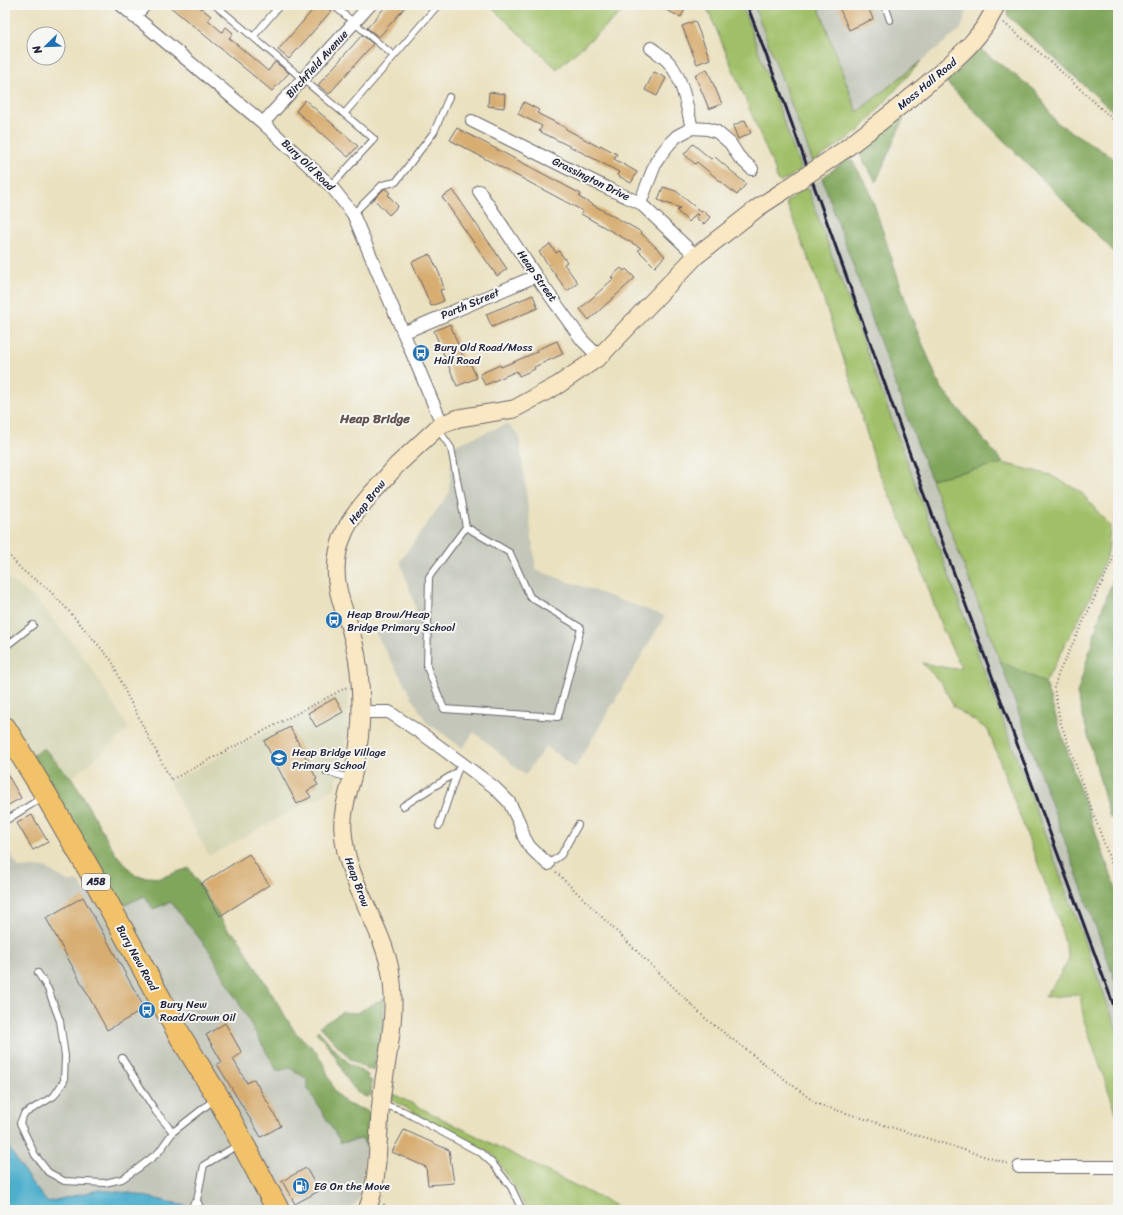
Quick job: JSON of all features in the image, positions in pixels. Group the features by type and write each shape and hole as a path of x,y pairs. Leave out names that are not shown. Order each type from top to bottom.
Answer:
{"highway":[{"name":"Bury New Road","path":"5,728 90,871 182,1039 218,1097 243,1142 278,1210"}],"street":[{"name":"Bury Old Road","path":"121,5 263,123 331,186 353,214 404,333 440,426"},
{"path":"134,17 145,5"},
{"name":"Birchfield Avenue","path":"263,123 370,5"},
{"name":"Moss Hall Road","path":"440,426 459,418 514,409 558,385 599,357 696,256 759,207 844,150 907,101 964,52 980,33 994,10"},
{"path":"651,48 670,64 676,72 692,128"},
{"name":"Grassington Drive","path":"472,121 640,203 696,256"},
{"path":"640,203 656,162 662,153 678,136 692,128 708,129 717,132 730,143 739,157 752,170"},
{"name":"Heap Street","path":"478,191 582,340 599,357"},
{"name":"Parth Street","path":"404,333 536,276"},
{"name":"Heap Brow","path":"367,1210 371,1200 374,1182 380,1103 393,1018 393,1000 390,969 382,944 349,867 342,829 345,802 355,766 360,738 361,712 360,680 356,655 350,629 337,587 336,575 338,554 346,529 363,504 396,467 440,426"},
{"path":"361,712 389,712 428,738 460,768 494,787 509,802 519,822 524,837 536,853 548,864"},
{"path":"1019,1167 1118,1167"}],"lane":[{"path":"215,5 374,139 331,186"},
{"path":"253,37 280,5"},
{"path":"333,5 394,56"},
{"path":"344,114 438,5"},
{"path":"885,5 890,20"},
{"path":"353,214 382,185 396,182 434,132 449,97"},
{"path":"440,426 451,448 466,527 429,577 427,667 444,709 558,717 581,628 530,597 510,553 466,527"},
{"path":"5,647 33,625"},
{"path":"403,806 460,768"},
{"path":"439,826 460,768"},
{"path":"327,772 352,778"},
{"path":"5,821 46,795"},
{"path":"548,864 562,855 578,826"},
{"path":"38,973 48,989 60,1022 65,1056 64,1081 54,1096 24,1114 20,1123 35,1155 48,1172 64,1181 105,1183 122,1179 158,1153 173,1132 218,1097"},
{"path":"122,1058 156,1112 173,1132"},
{"path":"380,1103 403,1111 481,1153 493,1164 510,1187 522,1210"},
{"path":"196,1208 204,1164 243,1142"}],"path":[{"path":"994,10 1118,124"},
{"path":"1118,541 1112,562 1059,672 1054,688 1060,721 1118,882"},
{"path":"5,550 22,570 48,589 112,661 127,695 171,780 360,680"},
{"path":"548,864 706,1019 817,1104 1019,1167"}],"shaded area":[{"path":"742,5 754,5 813,162 801,170"},
{"path":"818,5 969,5 961,29 857,112"},
{"path":"822,178 904,409 1000,661 1118,989 1118,1032 807,187"},
{"path":"507,424 519,435 536,570 665,616 575,768 546,746 525,775 474,732 463,748 426,722 375,632 418,615 400,561 449,493 453,446"},
{"path":"5,576 38,601 87,661 129,729 55,793 5,711"},
{"name":"Heap Bridge Village Primary School","path":"349,688 347,732 335,788 209,856 169,783"},
{"path":"5,845 19,868 45,867 67,881 79,882 87,895 105,884 171,902 211,953 277,1071 289,1068 308,1079 341,1143 362,1139 367,1147 359,1199 350,1210 221,1210 192,1207 130,1193 99,1190 47,1202 31,1182 5,1142"}],"green space":[{"path":"489,5 630,5 557,69"},
{"path":"706,5 742,5 801,170 781,182 777,180 775,170"},
{"path":"754,5 818,5 857,112 921,61 859,131 813,162"},
{"path":"1006,5 1118,5 1118,116 1008,16"},
{"path":"980,49 1036,91 1056,122 1118,162 1118,256 946,82"},
{"path":"905,115 876,182 857,150"},
{"path":"850,157 869,189 909,311 940,386 1003,463 931,479 904,409 822,178"},
{"path":"807,187 1118,1032 1118,1118 1084,1021 1080,995 1044,997 1058,978 1069,959 1058,918 988,730 954,707 942,684 922,663 954,669 961,668 942,628 916,553 877,468 851,381 816,277 786,202"},
{"path":"1003,463 1050,475 1080,491 1110,526 1108,552 1090,598 1045,683 1000,661 931,479"},
{"path":"1118,566 1118,817 1110,818 1077,694 1102,609"},
{"path":"1000,661 1045,683 1079,787 1118,894 1118,989"},
{"path":"44,748 72,778 115,853 136,876 160,878 189,868 228,930 237,936 295,1032 316,1051 324,1065 335,1092 347,1104 371,1112 367,1147 362,1139 341,1143 307,1087 307,1079 290,1068 277,1071 211,953 171,902 153,909 145,896 124,905 117,902 32,756"},
{"path":"384,998 384,1020 374,1070 369,1068 368,1070 350,1059 320,1026 343,1012 357,1013"},
{"path":"318,1030 350,1064 368,1075 367,1079 372,1081 371,1095 366,1097 360,1094 350,1084 334,1054 316,1032"},
{"path":"393,1094 624,1210 527,1210 494,1155 449,1133 391,1099"}],"water":[{"path":"5,1142 31,1182 47,1202 99,1190 130,1193 192,1207 192,1210 5,1210"}],"building":[{"path":"168,5 197,5 211,16 208,20 222,32 226,27 233,33 229,38 268,71 275,62 289,73 272,91"},
{"path":"317,5 329,5 332,10 289,59 278,50"},
{"path":"387,5 407,5 379,37 367,28"},
{"path":"655,5 687,5 681,17"},
{"path":"838,5 867,5 873,19 849,30"},
{"path":"695,21 710,59 697,64 682,26"},
{"path":"362,35 373,44 329,94 318,85"},
{"path":"707,69 722,104 709,109 695,75"},
{"path":"654,72 666,78 657,96 645,90"},
{"path":"489,92 505,94 504,108 488,106"},
{"path":"305,100 358,146 348,157 296,111"},
{"path":"524,102 539,110 537,113 599,147 600,145 617,154 614,159 637,172 631,183 617,175 619,172 539,131 542,126 518,114"},
{"path":"745,120 751,133 738,139 733,126"},
{"path":"457,128 581,194 579,197 638,230 665,256 655,267 638,250 641,248 581,214 583,211 450,140"},
{"path":"693,144 711,159 714,156 746,184 737,195 697,162 695,164 684,154"},
{"path":"663,187 676,191 701,212 702,210 710,217 704,224 696,218 699,215 696,214 689,222 677,211 680,208 658,200"},
{"path":"384,189 390,193 388,195 398,206 389,215 374,199"},
{"path":"453,190 507,269 497,276 442,197"},
{"path":"550,244 556,253 559,251 567,262 564,264 578,283 567,291 539,252"},
{"path":"430,254 440,275 444,289 440,290 444,301 431,306 412,262"},
{"path":"621,268 624,271 626,269 635,278 589,320 580,309 613,279 611,277"},
{"path":"533,295 538,308 492,327 486,314"},
{"path":"450,324 466,365 470,363 477,378 457,386 434,331"},
{"path":"557,341 563,354 534,367 535,369 519,376 517,371 485,385 480,374 537,352 536,350"},
{"path":"335,698 343,712 316,727 308,713"},
{"path":"290,727 317,779 315,780 318,785 307,791 311,797 297,804 264,741"},
{"path":"5,770 21,798 5,807"},
{"path":"32,815 48,842 33,850 17,823"},
{"path":"249,854 269,885 220,916 201,884"},
{"path":"83,897 145,1009 107,1030 46,918"},
{"path":"225,1023 242,1053 233,1059 247,1083 254,1079 281,1126 261,1137 217,1064 222,1062 206,1035"},
{"path":"404,1130 449,1150 454,1183 428,1185 426,1167 392,1152"},
{"path":"306,1168 319,1191 295,1204 282,1181"}],"railway":[{"path":"747,5 783,99 907,446 1118,1017"}],"place":[{"name":"Bury Old Road/Moss Hall Road","path":"421,353"},
{"name":"Heap Brow/Heap Bridge Primary School","path":"334,620"},
{"name":"Heap Bridge Village Primary School","path":"279,758"},
{"name":"Bury New Road/Crown Oil","path":"147,1010"},
{"name":"EG On the Move","path":"301,1186"}],"district":[{"name":"Heap Bridge","path":"375,418"}]}
